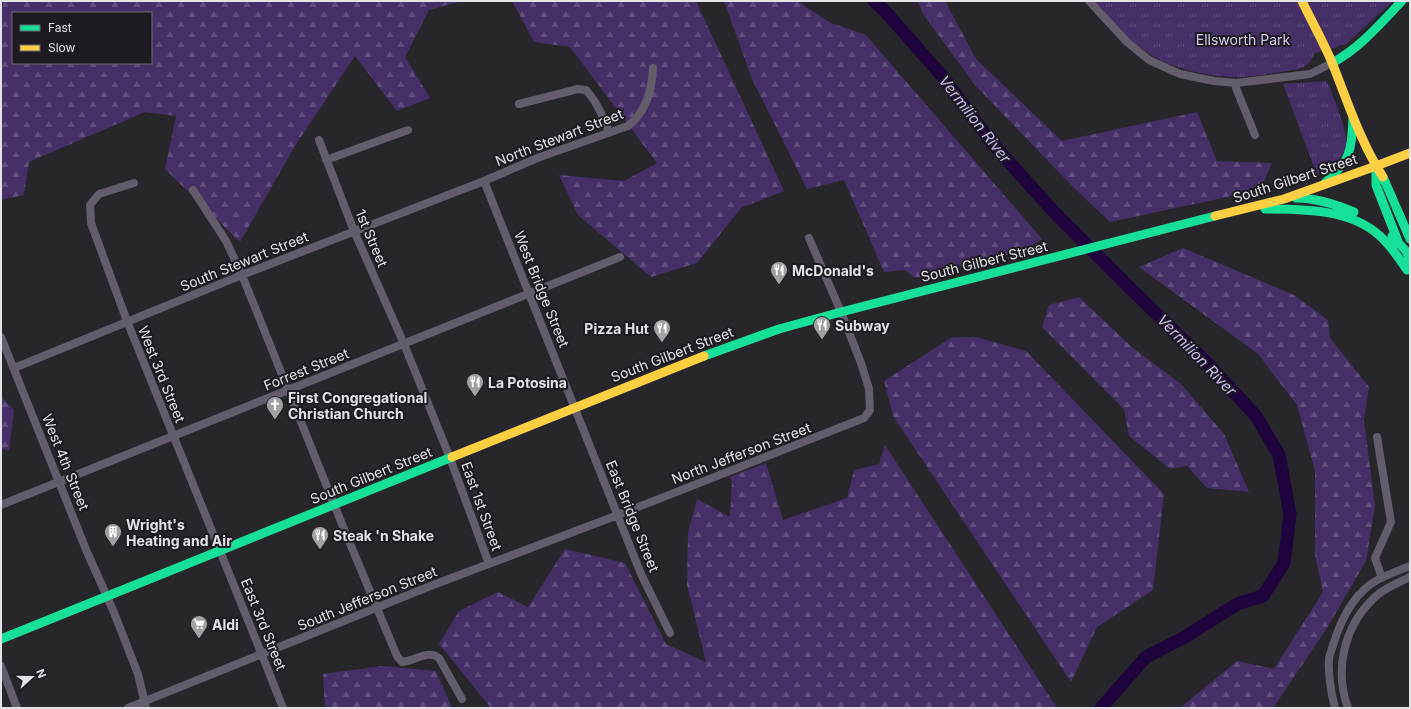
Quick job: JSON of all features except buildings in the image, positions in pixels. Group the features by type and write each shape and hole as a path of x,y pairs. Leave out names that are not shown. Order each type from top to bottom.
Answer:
{"main road":[{"path":"1302,1 1332,63 1353,116 1376,166 1386,182 1410,239"},
{"path":"1312,1 1317,12 1332,63"},
{"path":"1332,63 1345,57 1367,38 1402,1"},
{"path":"1321,186 1344,164 1349,156 1353,116"},
{"name":"South Gilbert Street","path":"1,639 729,346 779,329 841,312 1246,210 1284,199 1410,153"},
{"path":"1376,166 1376,185 1405,257 1409,272"},
{"path":"1284,199 1307,198 1352,211 1370,220 1387,232 1406,251 1410,260"},
{"path":"1246,210 1286,209 1325,213 1345,217 1376,232 1390,246 1409,272"}],"street":[{"path":"1089,1 1127,42 1149,60 1180,74 1214,81 1236,83 1310,74 1332,63"},
{"name":"North Stewart Street","path":"484,181 540,157 628,126 637,119 649,96 652,68"},
{"path":"1236,83 1236,88 1255,135"},
{"path":"519,104 578,89 586,90 600,112 609,132"},
{"path":"326,160 408,130"},
{"name":"1st Street","path":"319,140 354,232 404,344 450,458"},
{"name":"South Stewart Street","path":"14,368 242,275 484,181"},
{"name":"West Bridge Street","path":"484,181 575,408"},
{"name":"West 3rd Street","path":"134,183 99,194 90,205 91,223 127,322 220,551"},
{"path":"193,190 226,241 242,275 397,656 402,662 410,662 430,654 435,654 439,658 462,699"},
{"path":"809,238 841,312"},
{"name":"Forrest Street","path":"1,505 620,257"},
{"name":"North Jefferson Street","path":"618,515 864,418 870,410 869,389 861,363 841,312"},
{"name":"West 4th Street","path":"1,337 60,481 87,552 138,674 146,704"},
{"name":"East Bridge Street","path":"575,408 641,574 670,633"},
{"path":"1377,437 1391,522 1375,558 1382,578"},
{"name":"East 1st Street","path":"450,458 489,564"},
{"name":"South Jefferson Street","path":"128,708 146,704 377,608 618,515"},
{"name":"East 3rd Street","path":"220,551 283,708"},
{"path":"1335,708 1330,686 1329,658 1337,632 1346,612 1366,588 1382,578 1410,566"},
{"path":"1348,708 1342,689 1341,674 1347,640 1357,618 1373,599 1387,588 1410,576"},
{"path":"1,666 17,708"}],"green space":[{"path":"1,1 462,1 429,10 405,57 430,98 397,111 355,56 295,146 240,242 165,169 176,116 145,112 29,162 24,195 1,200"},
{"path":"512,1 696,1 784,191 741,208 697,263 651,277 578,215 559,175 624,181 657,163 570,47 534,42"},
{"path":"724,1 797,1 831,23 866,35 1042,239 1025,250 915,278 905,270 884,272 844,180 807,189 752,79"},
{"path":"918,1 945,1 976,59 1062,141 1197,112 1217,161 1272,163 1260,190 1110,222 1072,186 975,85 923,14"},
{"name":"Ellsworth Park","path":"1094,1 1393,1 1345,45 1339,45 1338,47 1315,53 1309,63 1302,68 1256,76 1230,77 1203,74 1176,66 1151,55 1128,38"},
{"path":"1326,81 1330,87 1341,119 1345,132 1346,144 1342,156 1338,161 1328,170 1317,175 1283,84"},
{"path":"1183,248 1294,295 1328,320 1330,338 1369,387 1364,420 1375,506 1366,561 1327,628 1273,708 1180,708 1237,661 1274,669 1323,592 1315,555 1315,471 1297,405 1258,354 1139,267"},
{"path":"1079,297 1134,349 1181,384 1224,434 1249,492 1207,488 1187,466 1170,469 1129,436 1124,409 1042,327 1049,305"},
{"path":"952,337 976,337 1026,351 1164,494 1153,590 1097,627 1071,682 893,416 884,381"},
{"path":"1,397 14,410 9,451 1,448"},
{"path":"885,445 1057,708 491,708 439,644 459,611 498,592 528,607 565,549 625,563 666,644 706,662 687,585 688,533 697,499 730,517 732,482 730,477 766,463 783,520 847,498 854,470 879,464"},
{"path":"383,666 436,671 452,708 325,708 323,674"}],"waterway":[{"name":"Vermilion River","path":"874,1 884,10 943,77 991,142 1054,212 1209,365 1256,416 1279,455 1290,514 1284,563 1263,596 1237,604 1185,637 1146,657 1101,708"}],"traffic: fast":[{"path":"1332,63 1361,43 1402,1"},
{"path":"1325,183 1345,161 1348,155 1353,118"},
{"path":"1376,166 1376,185 1399,244"},
{"path":"1383,177 1410,239"},
{"path":"1296,198 1326,202 1354,212"},
{"path":"1265,209 1310,210 1326,212 1355,220 1380,236 1407,270"},
{"path":"704,356 779,329 841,312 1215,216"},
{"path":"1392,236 1406,251 1410,260"},
{"path":"1,639 452,457"}],"traffic: slow":[{"path":"1302,1 1329,57 1361,137 1383,177"},
{"path":"1376,166 1410,153"},
{"path":"1215,216 1284,199 1376,166"},
{"path":"452,457 704,356"}],"place":[{"name":"McDonald's","path":"779,285"},
{"name":"Subway","path":"822,340"},
{"name":"Pizza Hut","path":"662,343"},
{"name":"La Potosina","path":"475,397"},
{"name":"First Congregational Christian Church","path":"275,420"},
{"name":"Wright's Heating and Air","path":"113,547"},
{"name":"Steak 'n Shake","path":"320,550"},
{"name":"Aldi","path":"199,639"}]}
